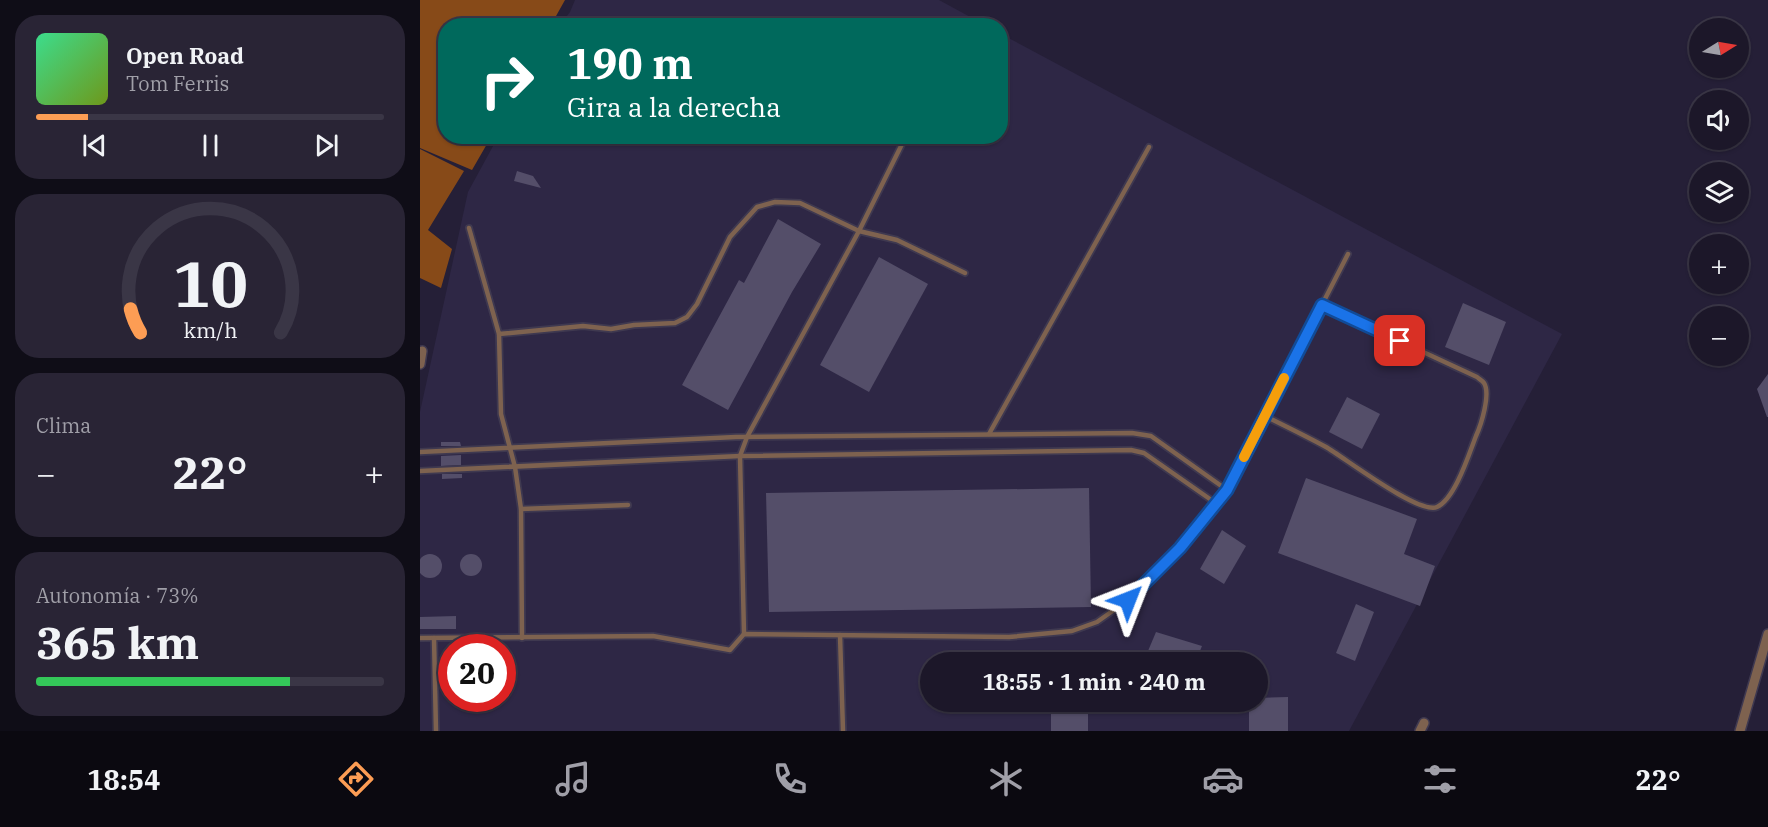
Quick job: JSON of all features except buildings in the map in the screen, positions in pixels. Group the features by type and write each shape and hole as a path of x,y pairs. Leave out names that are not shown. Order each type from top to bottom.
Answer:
{"street":[{"path":"420,364 422,351"},
{"path":"1740,731 1768,634"}],"lane":[{"path":"420,638 653,636 730,650 744,634 740,456 747,437 859,231 902,144"},
{"path":"989,434 1149,147"},
{"path":"499,334 583,326 610,329 675,323 687,317 697,304 730,237 757,207 776,202 800,203 859,231 897,240 965,273"},
{"path":"469,228 499,334 501,414 515,467 521,509 522,638"},
{"path":"744,634 1009,637 1072,631 1097,622 1128,600 1180,548 1227,490 1348,255"},
{"path":"1265,416 1328,448 1371,478 1423,507 1434,508 1445,502 1455,485 1483,422 1485,384 1477,377 1322,305"},
{"path":"420,452 747,437 1132,433 1151,436 1227,490"},
{"path":"420,471 740,456 1131,450 1144,453 1217,504"},
{"path":"521,509 628,505"},
{"path":"840,635 843,731"},
{"path":"434,638 436,731"}],"shaded area":[{"path":"420,0 565,0 555,18 438,18 438,144 487,144 472,170 420,148"},
{"path":"575,0 939,0 972,18 565,18"},
{"path":"1008,38 1562,334 1349,731 420,731 420,412 468,192 494,144 1008,144"},
{"path":"420,149 464,171 428,230 452,249 441,288 420,278"}],"slow traffic":[{"path":"1244,457 1284,378"}],"route":[{"path":"1128,600 1180,548 1227,490 1322,305 1400,341"}]}
